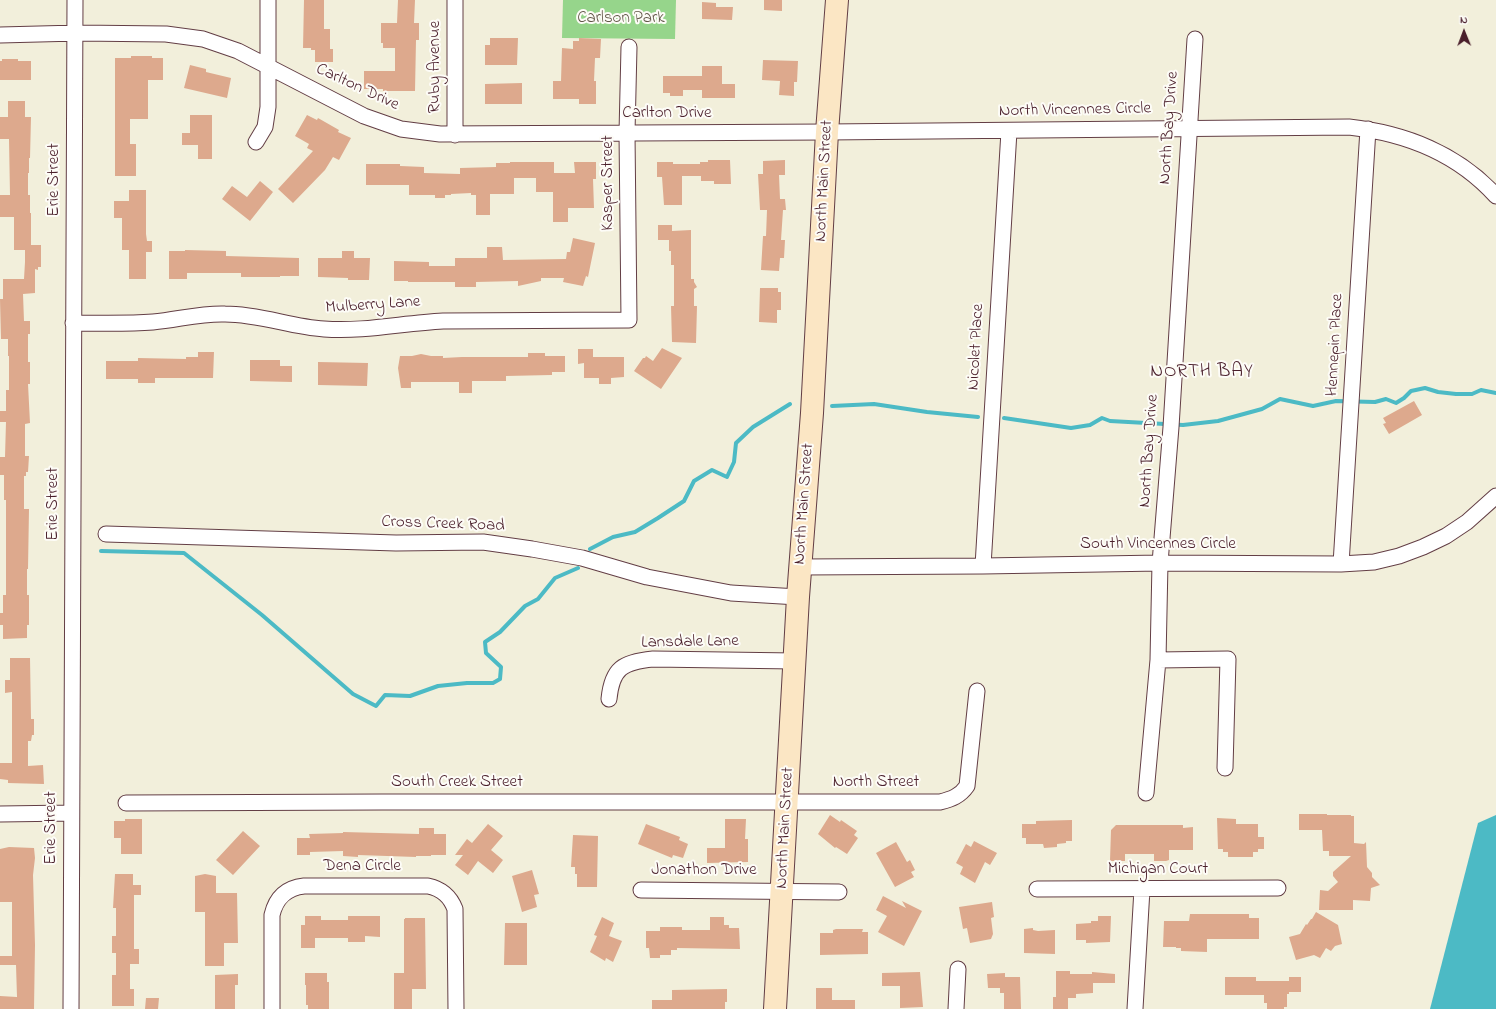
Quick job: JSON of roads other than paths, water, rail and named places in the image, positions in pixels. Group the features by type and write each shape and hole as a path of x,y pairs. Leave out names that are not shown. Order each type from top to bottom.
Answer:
{"main road":[{"name":"North Main Street","path":"775,1009 788,801 798,598 812,413 827,132 837,0"}],"street":[{"name":"Erie Street","path":"70,1009 75,0"},
{"path":"256,142 265,127 268,107 268,0"},
{"name":"Ruby Avenue","path":"455,0 455,134"},
{"name":"Carlton Drive","path":"0,35 78,33 166,34 185,36 221,44 268,66 346,108 382,123 421,132 455,134 827,132"},
{"name":"North Bay Drive","path":"1146,793 1158,660 1160,563 1171,422 1195,39"},
{"name":"Kasper Street","path":"628,320 627,133 629,47"},
{"name":"North Vincennes Circle","path":"827,132 1349,127 1368,129 1404,137 1431,148 1473,174 1496,196"},
{"name":"Hennepin Place","path":"1341,564 1368,129"},
{"name":"Nicolet Place","path":"983,566 1009,131"},
{"name":"Mulberry Lane","path":"73,323 154,322 205,314 225,314 264,318 317,328 343,330 363,329 414,322 628,320"},
{"name":"South Vincennes Circle","path":"801,567 1160,563 1341,564 1374,562 1399,556 1446,536 1467,522 1496,496"},
{"name":"Cross Creek Road","path":"106,534 396,543 483,542 582,558 647,577 731,593 798,598"},
{"name":"Lansdale Lane","path":"609,699 610,684 616,673 626,665 640,661 653,659 795,661"},
{"path":"1158,660 1228,659 1225,768"},
{"name":"North Street","path":"788,801 940,802 951,800 962,793 967,786 977,691"},
{"name":"South Creek Street","path":"126,803 788,801"},
{"path":"0,814 71,812"},
{"name":"Dena Circle","path":"272,1009 272,915 274,907 280,897 286,892 296,887 304,886 428,886 436,887 445,893 452,901 455,909 456,1009"},
{"name":"Michigan Court","path":"1037,889 1278,888"},
{"path":"1135,1009 1142,889"},
{"name":"Jonathon Drive","path":"641,890 839,892"},
{"path":"956,1009 958,969"}],"water":[{"path":"1496,815 1496,1009 1430,1009 1478,823"}],"waterway":[{"path":"1004,418 1071,428 1090,425 1102,418 1110,421 1183,425 1218,421 1262,409 1280,399 1313,406 1336,401 1375,402 1386,399 1396,403 1411,391 1425,388 1438,392 1456,394 1472,394 1481,390 1496,393"},
{"path":"590,549 613,537 635,532 658,518 684,501 694,481 712,470 727,477 734,462 736,443 753,427 790,404"},
{"path":"832,406 874,404 927,412 978,417"},
{"path":"101,551 184,553 262,615 353,694 376,706 385,695 410,696 438,686 467,683 493,683 500,679 501,667 486,653 485,642 500,632 525,606 538,599 555,578 578,568"}],"district":[{"name":"NORTH BAY","path":"1202,373"}],"park label":[{"name":"Carlson Park","path":"621,19"}]}
